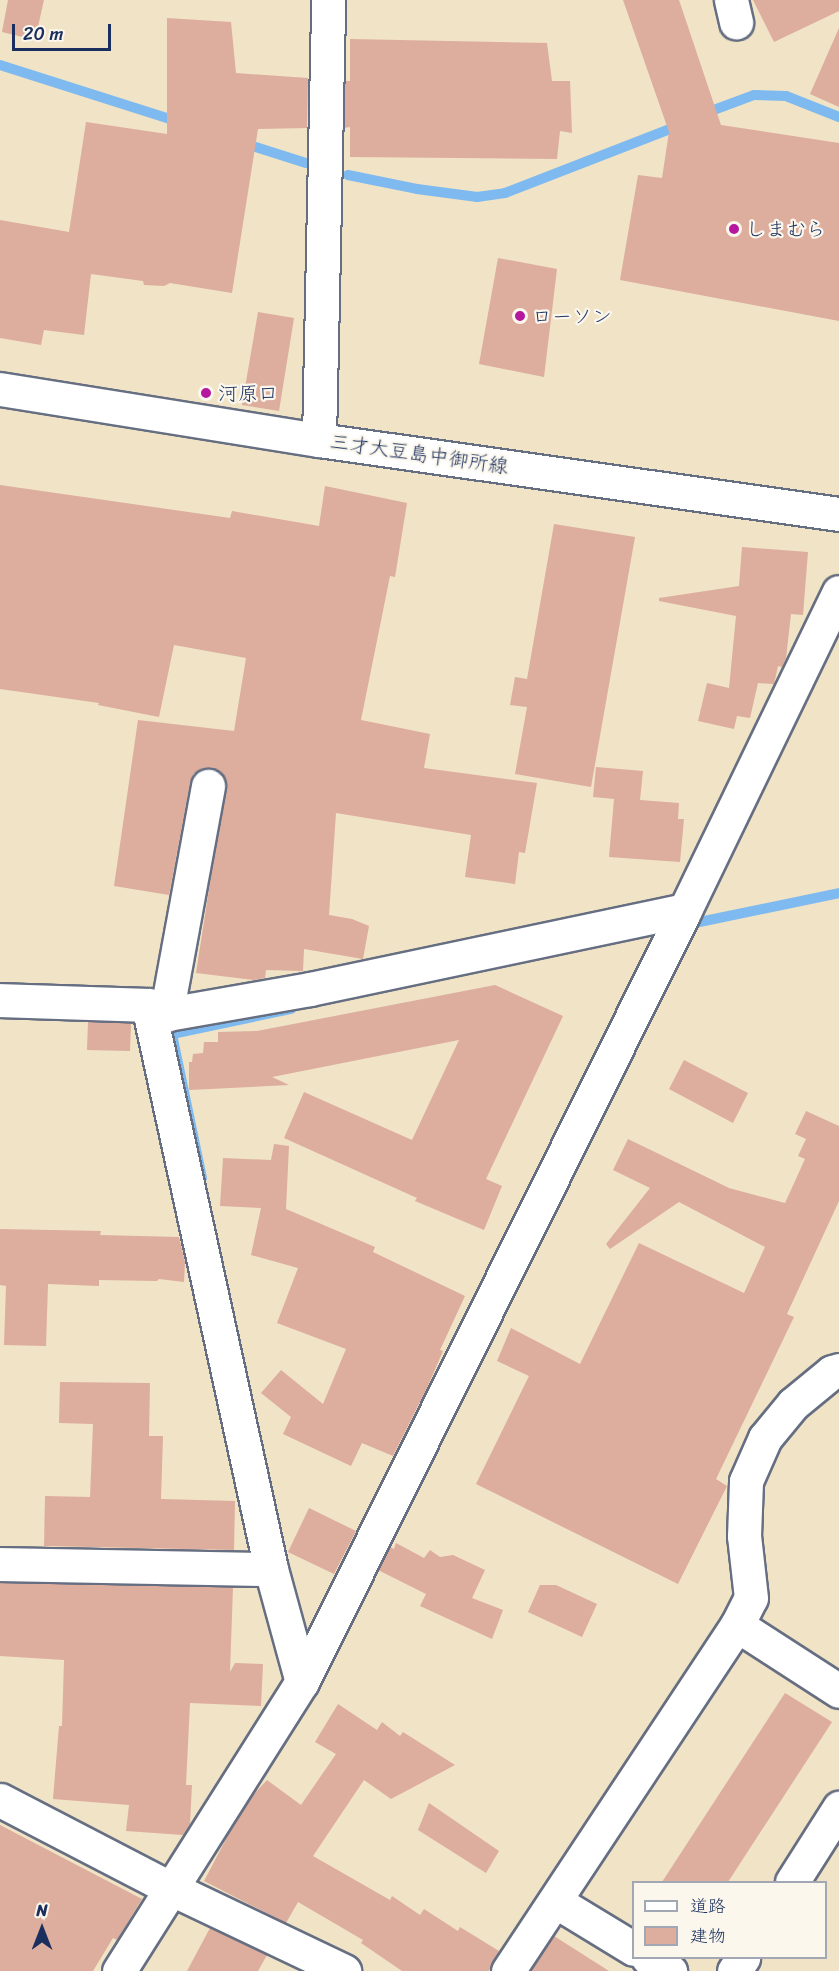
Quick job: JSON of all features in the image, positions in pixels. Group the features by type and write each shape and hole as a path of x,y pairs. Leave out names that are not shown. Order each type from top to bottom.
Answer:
{"street":[{"path":"319,440 328,0"},
{"name":"三才大豆島中御所線","path":"0,389 319,440 839,514"},
{"path":"119,1971 302,1682 685,910 839,592"},
{"path":"208,786 158,1016 271,1569 302,1682"},
{"path":"158,1016 310,989 685,910"},
{"path":"0,1000 148,1005 158,1016"},
{"path":"508,1971 737,1625 750,1598 744,1536 746,1481 765,1438 793,1404 832,1372 839,1370"},
{"path":"0,1564 271,1569"},
{"path":"737,1625 839,1691"},
{"path":"0,1800 172,1888 344,1971"},
{"path":"793,1881 836,1818"},
{"path":"555,1901 632,1948"},
{"path":"650,1959 670,1971"}],"building":[{"path":"8,0 44,0 35,40 2,32"},
{"name":"しまむら","path":"623,0 679,0 721,125 839,143 839,321 620,280 638,175 662,178 669,132"},
{"path":"753,0 839,0 839,11 774,42"},
{"path":"167,18 231,22 236,73 308,78 307,128 258,129 232,293 170,283 164,286 144,285 143,281 91,274 84,335 44,330 41,345 0,338 0,220 69,232 86,122 167,134"},
{"path":"839,28 839,107 810,94"},
{"path":"350,39 547,43 552,81 570,81 572,133 560,131 557,159 350,157 350,127 344,128 345,81 350,81"},
{"name":"ローソン","path":"498,258 557,269 544,377 479,364"},
{"path":"258,312 294,318 279,411 242,405"},
{"path":"0,485 230,518 232,511 319,526 325,486 407,503 395,577 390,576 361,720 430,734 424,768 537,783 525,853 519,852 515,884 465,877 471,835 336,813 329,915 352,919 369,926 363,959 304,949 303,971 266,970 265,978 254,980 196,973 226,780 221,772 211,768 201,769 193,774 169,895 114,886 138,720 234,731 246,658 174,645 159,717 98,705 99,703 0,689"},
{"path":"554,524 635,537 591,787 515,774 527,707 510,705 515,677 527,679"},
{"path":"742,547 808,552 803,615 791,614 786,658 782,667 778,666 774,684 758,683 750,718 737,716 734,729 698,721 707,683 729,688 736,616 659,601 659,598 739,586"},
{"path":"596,767 643,771 640,800 679,803 678,819 684,819 680,862 609,857 614,799 593,797"},
{"path":"495,985 563,1016 486,1179 502,1186 484,1230 415,1201 417,1198 284,1138 304,1092 412,1140 459,1040 272,1077 289,1085 189,1090 189,1062 192,1062 193,1054 203,1053 204,1042 218,1042 218,1032 257,1031"},
{"path":"88,1022 131,1023 130,1051 87,1050"},
{"path":"684,1060 748,1093 733,1123 669,1089"},
{"path":"806,1111 839,1126 839,1201 787,1314 794,1317 716,1479 727,1486 678,1584 476,1484 529,1376 497,1361 511,1328 580,1364 639,1243 744,1293 765,1247 679,1202 610,1249 606,1244 650,1188 613,1170 628,1139 729,1188 785,1203 805,1159 798,1156 806,1139 795,1134"},
{"path":"274,1144 289,1146 286,1209 375,1247 373,1252 465,1296 440,1350 443,1351 427,1388 393,1456 362,1443 351,1466 283,1434 291,1417 261,1393 281,1370 323,1404 346,1349 277,1323 298,1268 251,1255 261,1208 220,1206 223,1158 271,1160"},
{"path":"0,1229 101,1231 100,1235 179,1237 185,1262 184,1282 159,1279 157,1281 99,1280 99,1286 48,1284 46,1346 4,1345 6,1286 0,1285"},
{"path":"60,1382 150,1383 149,1436 163,1436 161,1499 235,1501 234,1550 44,1546 45,1496 90,1497 93,1424 59,1423"},
{"path":"309,1508 356,1531 334,1574 288,1552"},
{"path":"396,1543 424,1558 430,1550 440,1557 453,1555 485,1570 472,1598 503,1610 492,1639 420,1606 426,1594 378,1570 390,1547 394,1549"},
{"path":"0,1583 233,1587 230,1672 235,1663 263,1664 261,1706 190,1703 186,1785 192,1785 190,1824 183,1835 126,1831 129,1805 53,1799 59,1726 62,1726 64,1660 0,1656"},
{"path":"540,1585 556,1585 597,1604 582,1637 528,1612"},
{"path":"785,1693 832,1722 729,1881 663,1881"},
{"path":"338,1704 377,1730 382,1722 400,1736 403,1732 455,1765 391,1799 364,1780 313,1856 390,1900 392,1896 420,1915 424,1909 458,1931 460,1927 499,1951 489,1971 402,1971 361,1943 363,1940 298,1902 286,1923 204,1881 234,1824 253,1795 267,1780 301,1805 336,1754 315,1742"},
{"path":"429,1803 499,1851 486,1873 418,1830"},
{"path":"0,1825 142,1899 117,1940 113,1938 93,1971 0,1971"},
{"path":"210,1928 267,1955 258,1971 187,1971"},
{"path":"554,1936 609,1971 530,1971"}],"waterway":[{"path":"0,65 180,122"},
{"path":"703,114 754,95 786,96 839,117"},
{"path":"348,175 417,189 477,197 505,193 680,125"},
{"path":"243,143 306,163"},
{"path":"685,925 839,893"},
{"path":"202,1178 172,1034 291,1009"}],"place":[{"name":"しまむら","path":"734,229"},
{"name":"ローソン","path":"520,316"},
{"name":"河原口","path":"206,393"}]}
